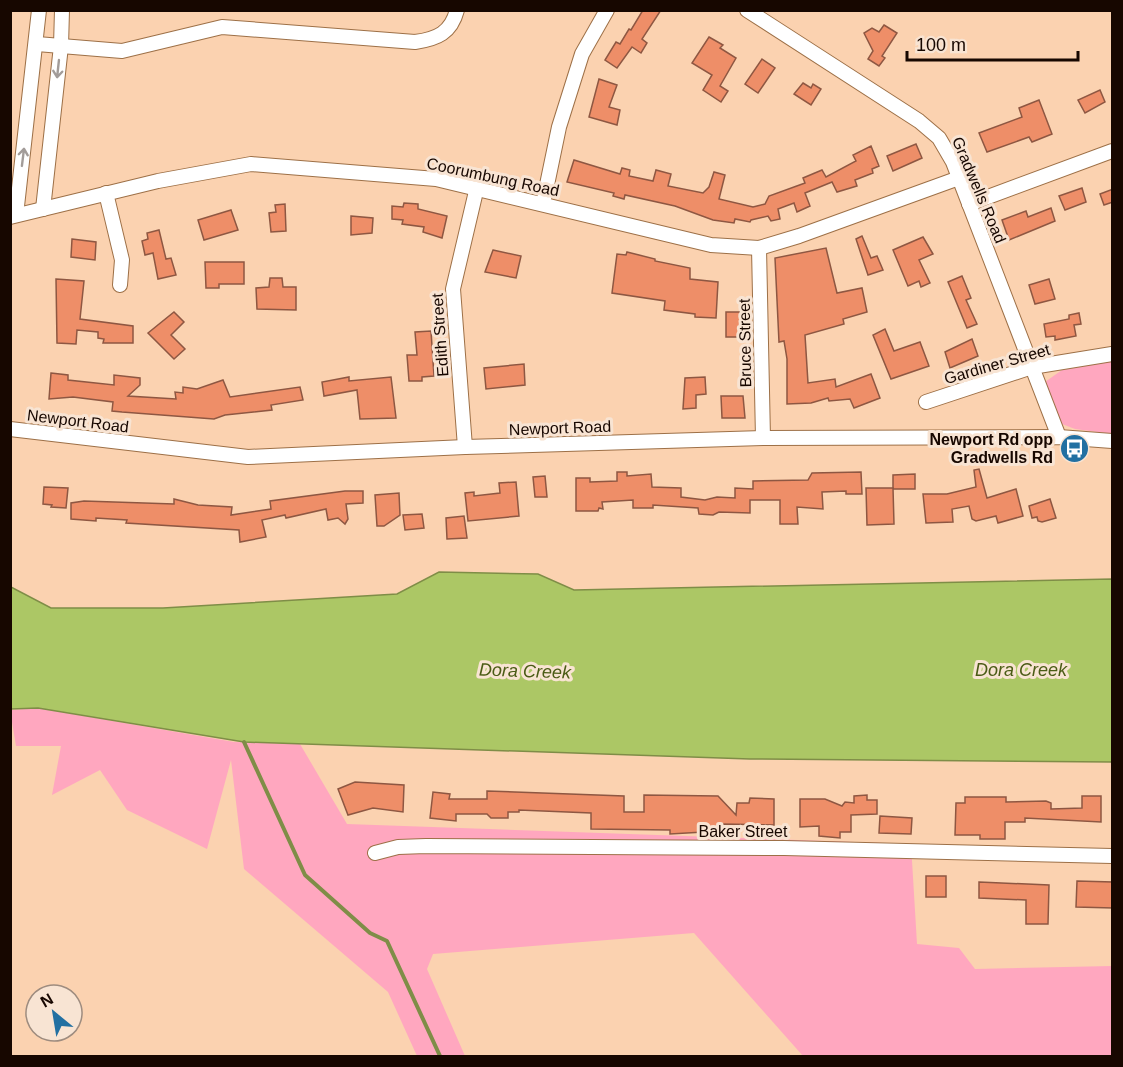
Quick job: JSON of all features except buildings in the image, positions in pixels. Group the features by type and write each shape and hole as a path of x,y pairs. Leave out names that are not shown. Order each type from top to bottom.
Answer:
{"street":[{"path":"13,216 37,44 39,10"},
{"path":"43,209 61,46 62,10"},
{"path":"37,44 123,51 222,27 415,42 434,39 444,34 453,23 457,10"},
{"path":"543,204 559,127 582,54 607,10"},
{"name":"Gradwells Road","path":"747,10 930,129 947,150 1059,437"},
{"path":"969,204 1113,151"},
{"name":"Coorumbung Road","path":"13,216 158,181 251,164 436,179 711,245 759,248 799,236 959,178"},
{"name":"Edith Street","path":"465,447 453,289 477,187"},
{"path":"106,193 122,260 120,285"},
{"name":"Bruce Street","path":"759,248 763,438"},
{"name":"Gardiner Street","path":"926,402 1032,367 1113,354"},
{"name":"Newport Road","path":"10,429 248,457 465,447 763,438 1059,437 1113,441"},
{"name":"Baker Street","path":"375,853 398,847 426,846 784,848 1113,856"}],"shaded area":[{"path":"1112,361 1112,434 1075,429 1062,424 1045,382 1062,370"},
{"path":"38,708 234,742 300,744 347,824 911,844 917,944 959,948 975,969 1112,966 1112,1056 803,1056 694,933 433,954 427,969 465,1056 417,1056 388,992 244,869 231,760 207,849 127,810 100,770 52,795 61,746 16,746 10,710"}],"water":[{"name":"Dora Creek","path":"439,572 538,574 574,590 1112,579 1112,762 750,759 244,742 38,708 11,709 11,587 51,608 163,608 397,594"}],"waterway":[{"path":"244,742 305,875 370,933 387,941 440,1056"}],"place":[{"name":"Newport Rd opp Gradwells Rd","path":"1074,448"}]}
